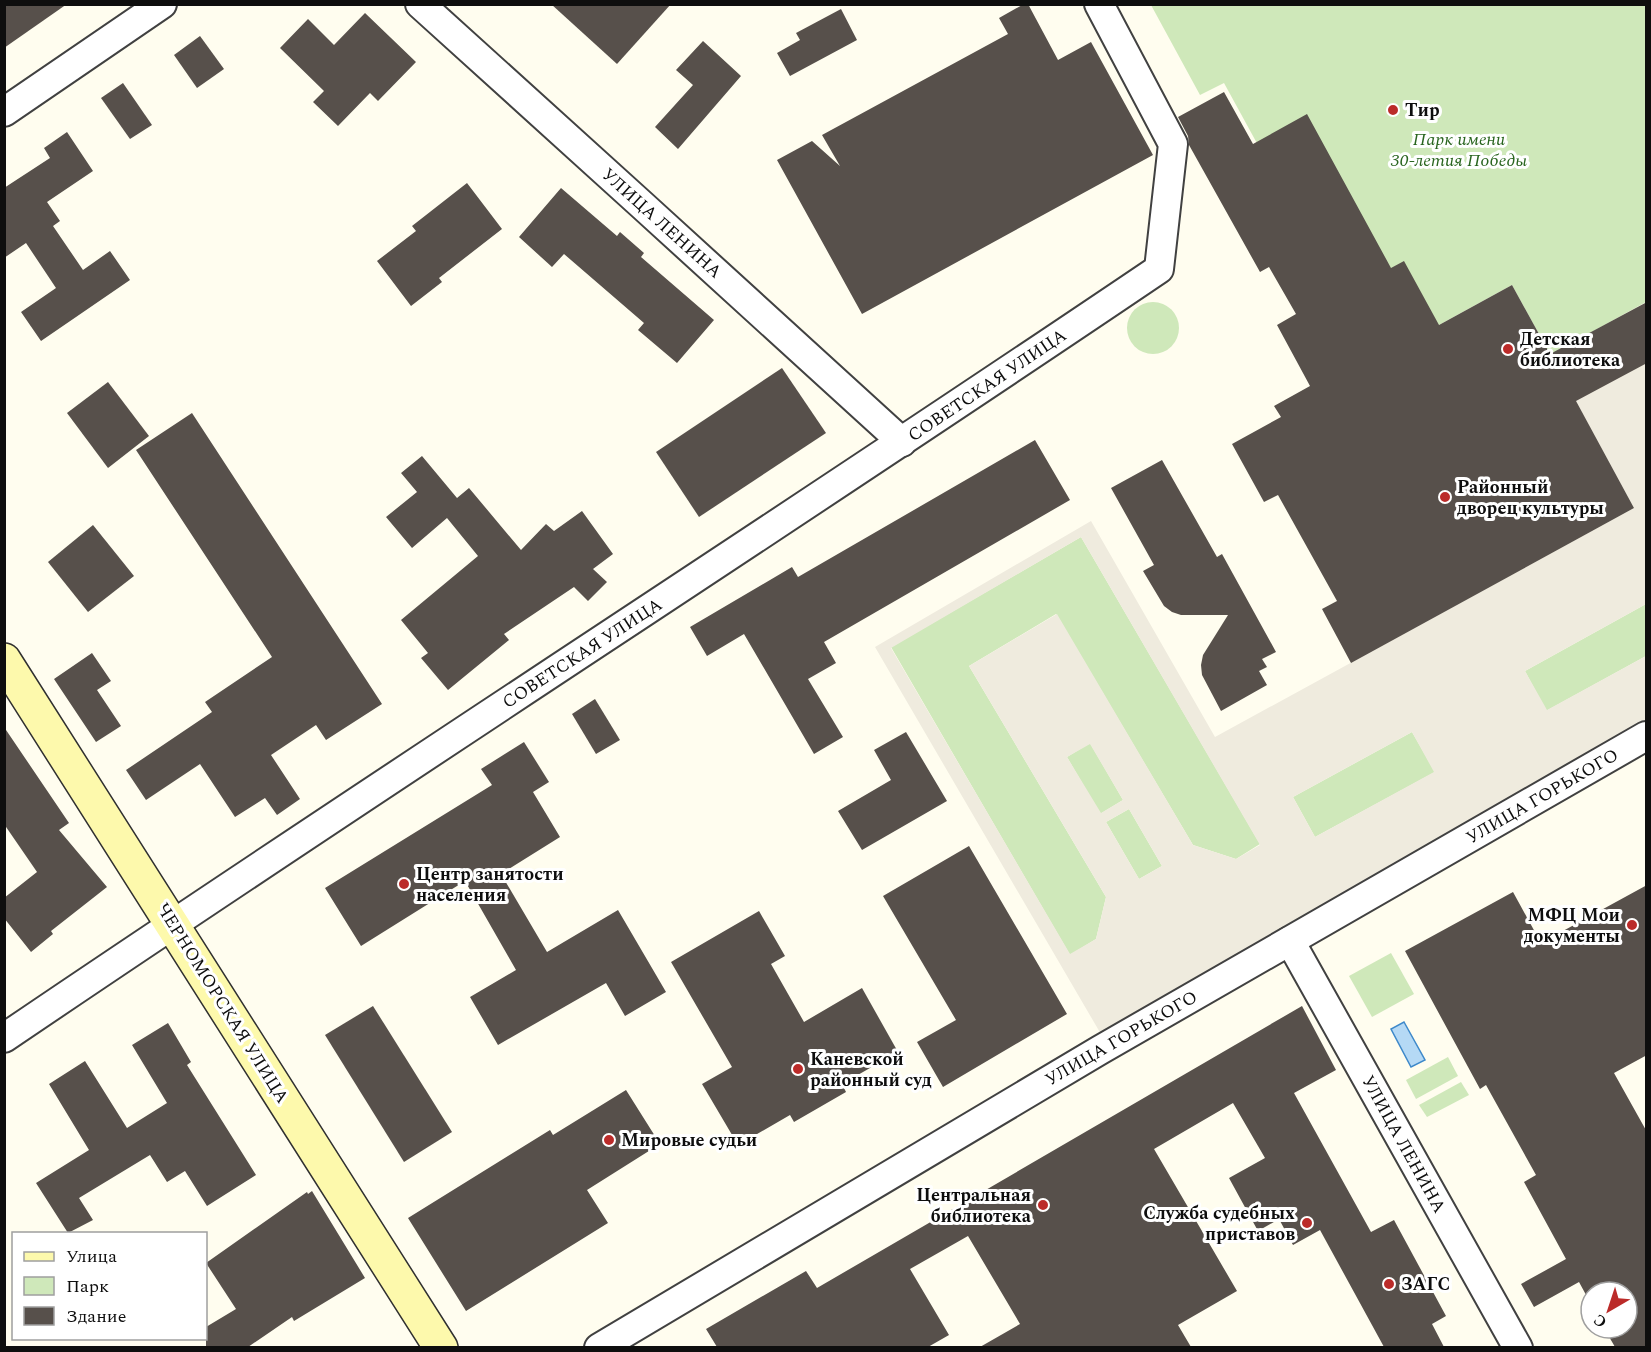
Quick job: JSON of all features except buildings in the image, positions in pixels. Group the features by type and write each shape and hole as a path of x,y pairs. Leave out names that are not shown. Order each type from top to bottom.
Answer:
{"street":[{"path":"4,112 162,4"},
{"name":"УЛИЦА ЛЕНИНА","path":"420,4 902,442"},
{"name":"СОВЕТСКАЯ УЛИЦА","path":"4,1038 1159,269 1173,144 1099,4"},
{"name":"ЧЕРНОМОРСКАЯ УЛИЦА","path":"4,660 441,1347"},
{"name":"УЛИЦА ГОРЬКОГО","path":"599,1347 1100,1050 1647,736"},
{"name":"УЛИЦА ЛЕНИНА","path":"1290,941 1518,1347"}],"green space":[{"name":"Парк имени 30-летия Победы","path":"1151,5 1646,5 1646,302 1588,334 1562,376 1512,285 1437,326 1356,324 1224,83 1200,95"},
{"path":"1153,302 1163,304 1171,310 1177,318 1179,328 1177,338 1171,346 1163,352 1153,354 1143,352 1135,346 1129,338 1127,328 1129,318 1135,310 1143,304"},
{"path":"1081,537 1260,844 1236,859 1193,845 1056,614 969,666 1106,897 1096,939 1070,955 891,647"},
{"path":"1646,604 1646,656 1546,711 1525,671"},
{"path":"1412,732 1435,772 1315,837 1293,797"},
{"path":"1090,743 1123,800 1100,814 1067,757"},
{"path":"1129,809 1162,866 1139,879 1106,822"},
{"path":"1391,953 1414,994 1372,1017 1349,976"},
{"path":"1448,1057 1458,1076 1416,1099 1406,1080"},
{"path":"1461,1082 1469,1095 1427,1117 1419,1105"}],"shaded area":[{"path":"1646,363 1646,604 1525,671 1547,710 1646,656 1646,732 1105,1041 875,647 1091,521 1215,737 1634,508 1562,376","holes":["1081,537 1260,845 1236,859 1193,845 1057,614 969,666 1106,897 1096,939 1070,954 891,648","1412,732 1434,772 1315,837 1293,797","1090,744 1123,800 1101,813 1067,757","1129,809 1162,866 1139,879 1106,822"]}],"water":[{"path":"1404,1022 1425,1060 1411,1067 1391,1029"}],"place":[{"name":"Тир","path":"1393,110"},
{"name":"Детская библиотека","path":"1508,349"},
{"name":"Районный дворец культуры","path":"1445,497"},
{"name":"Центр занятости населения","path":"404,884"},
{"name":"МФЦ Мои документы","path":"1632,925"},
{"name":"Каневской районный суд","path":"798,1069"},
{"name":"Мировые судьи","path":"609,1140"},
{"name":"Центральная библиотека","path":"1043,1205"},
{"name":"Служба судебных приставов","path":"1307,1223"},
{"name":"ЗАГС","path":"1389,1284"}]}
